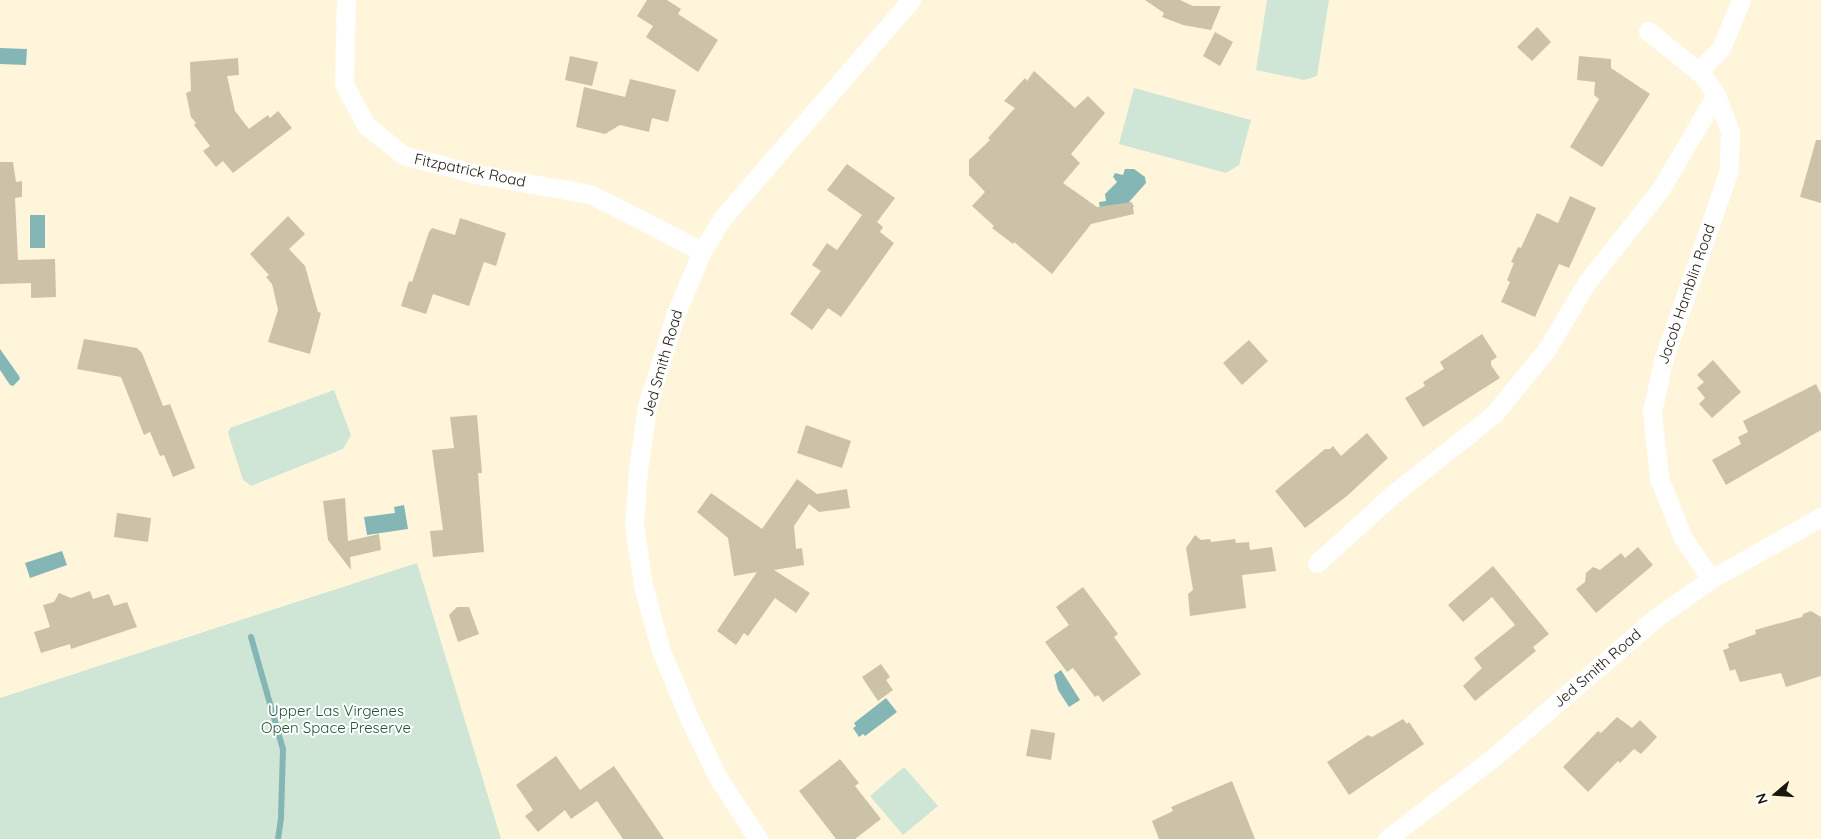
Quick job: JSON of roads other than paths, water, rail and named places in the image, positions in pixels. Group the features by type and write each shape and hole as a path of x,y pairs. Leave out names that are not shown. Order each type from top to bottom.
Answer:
{"street":[{"name":"Fitzpatrick Road","path":"346,0 344,84 366,125 403,156 476,174 590,194 702,250"},
{"name":"Jed Smith Road","path":"758,839 717,776 661,651 643,585 634,526 638,470 647,406 676,313 702,250 724,216 911,0"},
{"path":"1698,72 1721,48 1742,0"},
{"name":"Jacob Hamblin Road","path":"1648,31 1698,72 1716,95 1730,132 1729,170 1663,361 1652,412 1659,478 1683,538 1711,579"},
{"path":"1317,563 1392,495 1494,414 1547,350 1587,282 1660,190 1716,95"},
{"name":"Jed Smith Road","path":"1387,839 1494,757 1656,617 1711,579 1821,517"}],"water":[{"path":"0,48 27,49 26,65 0,64"},
{"path":"1125,169 1134,169 1145,177 1146,183 1129,202 1134,206 1128,213 1100,208 1099,202 1106,201 1105,194 1117,182 1113,177 1115,173 1123,175"},
{"path":"30,215 45,215 45,248 30,248"},
{"path":"0,349 19,376 20,379 13,386 10,385 0,370"},
{"path":"404,505 408,529 367,535 364,517 395,513 394,507"},
{"path":"62,551 67,565 30,578 25,563"},
{"path":"1061,670 1080,700 1069,707 1058,690 1054,675"},
{"path":"886,698 897,712 865,736 863,734 859,737 853,728 856,726 854,723"}],"waterway":[{"path":"251,637 283,749 281,818 278,839"}],"park label":[{"name":"Upper Las Virgenes Open Space Preserve","path":"336,718"}]}
